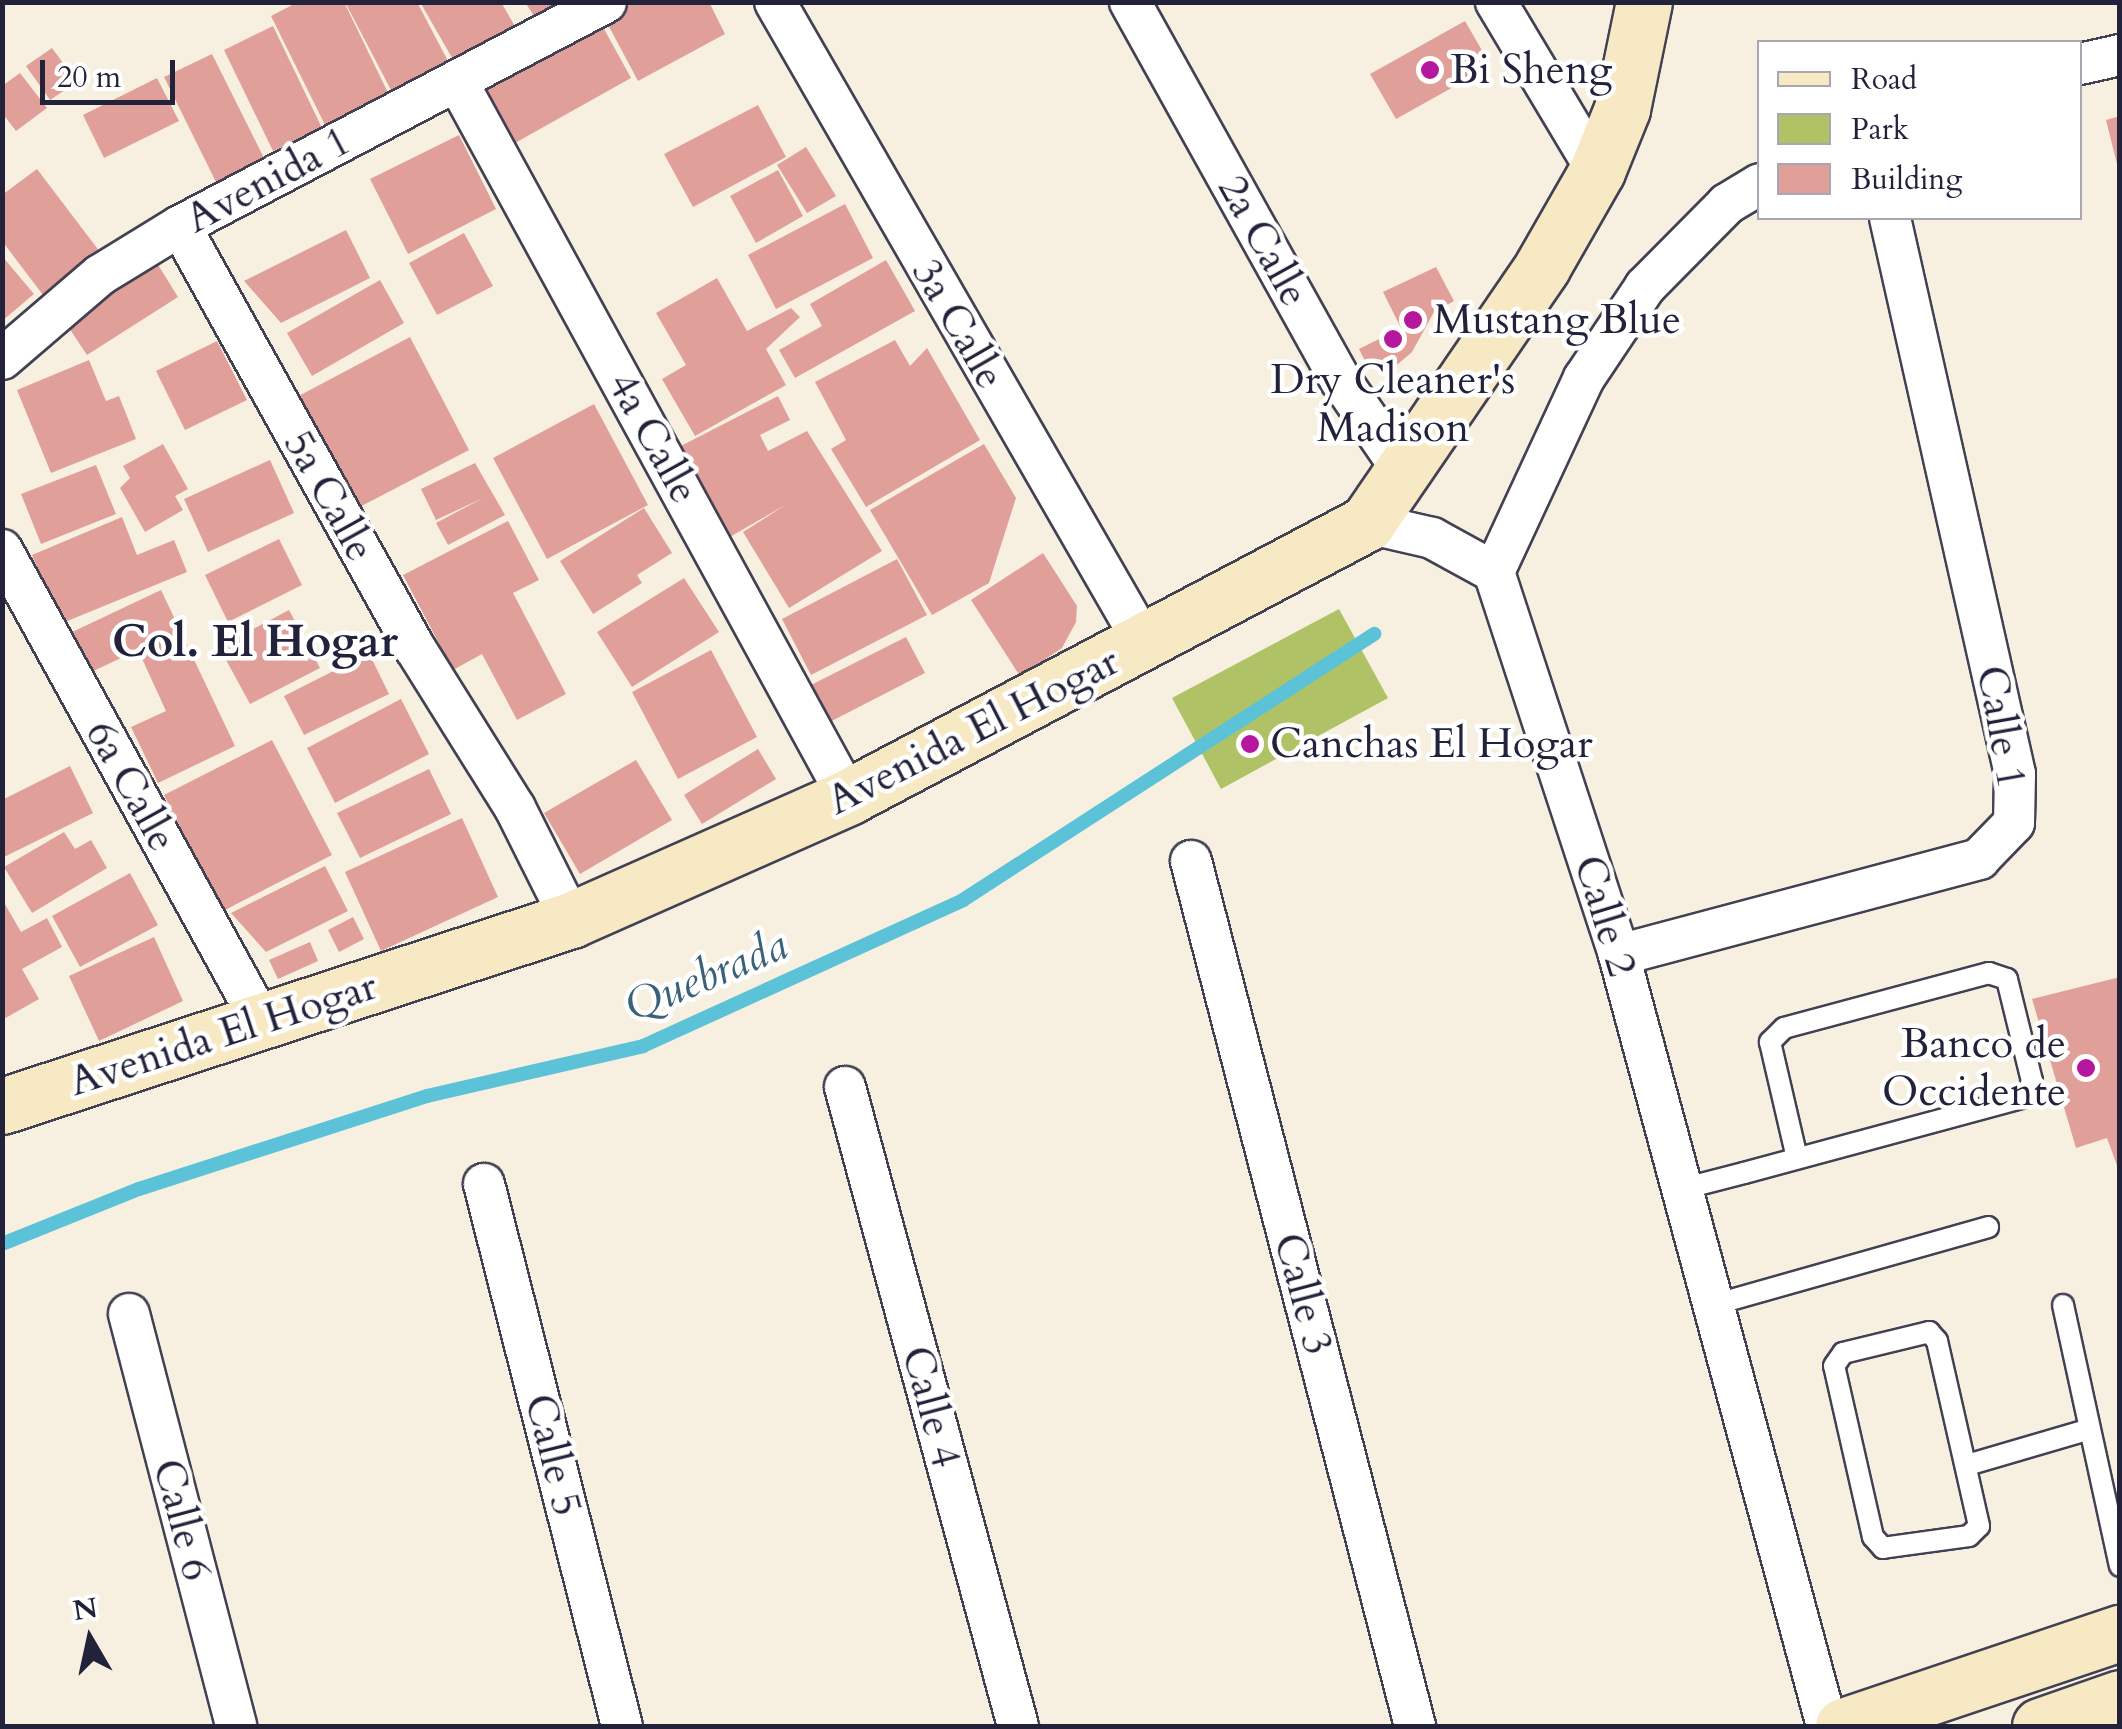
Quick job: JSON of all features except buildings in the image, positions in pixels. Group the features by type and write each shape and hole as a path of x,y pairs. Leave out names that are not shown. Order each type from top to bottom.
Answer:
{"street":[{"name":"Avenida 1","path":"2,359 100,275 180,226 606,2"},
{"name":"3a Calle","path":"775,2 1144,644"},
{"name":"2a Calle","path":"1130,2 1340,379 1406,474"},
{"path":"1496,2 1597,171"},
{"name":"Avenida El Hogar","path":"2,1106 571,920 848,797 1144,644 1367,522 1406,474 1597,171 1622,108 1644,2"},
{"path":"2082,64 2120,55"},
{"name":"4a Calle","path":"457,81 848,797"},
{"path":"1367,522 1432,538 1494,572 1584,378 1645,287 1728,204 1757,186"},
{"name":"Calle 1","path":"1618,955 1978,859 2014,823 2015,774 1890,220"},
{"name":"5a Calle","path":"180,226 415,648 514,808 571,920"},
{"name":"6a Calle","path":"2,550 261,1021"},
{"name":"Calle 2","path":"1494,572 1618,955 1827,1726"},
{"name":"Calle 3","path":"1191,861 1415,1726"},
{"name":"Calle 4","path":"846,1087 1018,1726"},
{"name":"Calle 5","path":"484,1184 622,1726"},
{"name":"Calle 6","path":"129,1314 236,1726"},
{"path":"1843,1726 2120,1632"},
{"path":"2040,1726 2120,1698"}],"lane":[{"path":"1682,1189 1798,1158 2026,1097 2032,1082 2007,979 1988,973 1784,1028 1770,1042 1798,1158"},
{"path":"1713,1305 1988,1227"},
{"path":"2064,1305 2087,1430 2110,1500 2120,1566"},
{"path":"1929,1332 1937,1340 1968,1466 1979,1526 1969,1536 1883,1548 1873,1537 1834,1366 1843,1353 1929,1332"},
{"path":"1968,1466 2087,1430"}],"green space":[{"name":"Canchas El Hogar","path":"1339,609 1388,698 1221,789 1172,698"}],"waterway":[{"name":"Quebrada","path":"2,1244 139,1189 427,1096 643,1046 963,900 1374,634"}],"place":[{"name":"Bi Sheng","path":"1430,70"},
{"name":"Mustang Blue","path":"1413,320"},
{"name":"Dry Cleaner's Madison","path":"1393,339"},
{"name":"Canchas El Hogar","path":"1250,744"},
{"name":"Banco de Occidente","path":"2086,1068"}],"district":[{"name":"Col. El Hogar","path":"255,642"}]}
